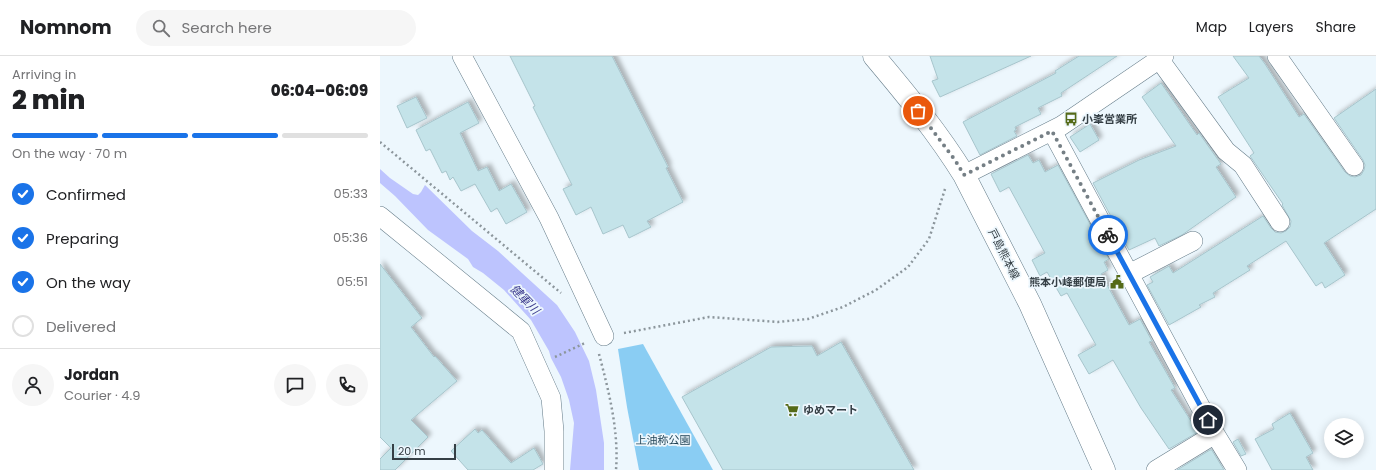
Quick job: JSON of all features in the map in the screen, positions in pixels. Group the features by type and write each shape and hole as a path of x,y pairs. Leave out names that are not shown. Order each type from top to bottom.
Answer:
{"main road":[{"name":"戸島熊本線","path":"874,56 909,98 960,168 1030,304 1104,470"}],"street":[{"path":"462,56 549,218 599,337"},
{"path":"1277,56 1354,166"},
{"path":"960,168 1052,131 1071,120 1155,59 1226,151 1243,165 1280,222"},
{"path":"1052,131 1215,434 1236,470"},
{"path":"380,216 521,331 551,398 554,431 554,470"},
{"path":"1129,274 1192,241"},
{"path":"1156,470 1215,434"}],"path":[{"path":"380,142 565,297"},
{"path":"536,366 599,337 709,317 778,322 808,319 843,307 876,290 908,267 929,239 960,168"},
{"path":"599,337 618,452 616,470"}],"green space":[{"name":"上油称公園","path":"643,344 713,470 639,470 618,349"}],"water":[{"name":"健軍川","path":"380,169 413,194 418,195 425,185 472,231 498,251 557,305 575,332 589,361 596,390 604,443 604,470 570,470 574,423 569,400 561,377 549,351 531,320 504,290 473,267 468,259 428,230 395,196 380,183"}],"building":[{"path":"510,56 612,56 668,167 666,168 683,202 647,221 651,227 629,238 623,225 603,234 591,207 576,215 563,189 572,185 533,107 535,106"},
{"path":"930,56 1031,56 940,97 932,81 938,79"},
{"path":"1079,56 1117,56 1061,93 1062,96 1038,108 1041,114 1015,127 1016,130 1014,131 1017,136 980,155 963,122 1056,73 1055,71"},
{"path":"1233,56 1259,56 1299,117 1304,114 1345,172 1350,176 1355,177 1361,175 1365,165 1334,118 1376,89 1376,209 1324,243 1345,275 1325,288 1322,282 1316,286 1286,241 1247,266 1250,270 1213,293 1215,297 1199,305 1201,307 1169,325 1147,285 1153,282 1150,277 1169,266 1173,273 1263,216 1275,232 1281,233 1290,227 1291,221 1282,205 1283,204 1250,156 1254,153 1218,97 1249,78"},
{"path":"1161,83 1197,135 1199,133 1221,164 1216,167 1236,197 1182,235 1159,246 1155,238 1129,250 1093,183 1139,160 1176,146 1142,97"},
{"path":"416,97 427,118 407,128 397,106"},
{"path":"468,102 479,123 460,133 478,171 487,167 499,191 511,184 527,212 506,224 497,208 491,212 475,184 461,191 453,177 450,180 446,171 442,173 430,149 426,151 416,130"},
{"path":"1090,124 1099,140 1080,152 1070,137"},
{"path":"1028,155 1033,163 1039,160 1045,172 1058,165 1109,259 1104,262 1108,270 1101,274 1129,325 1140,319 1152,341 1149,342 1175,388 1171,390 1198,432 1169,449 1141,408 1113,360 1089,374 1078,355 1096,345 1067,293 1061,296 1047,272 1040,276 1032,260 1045,253 1009,187 1000,192 991,174"},
{"path":"380,264 422,318 411,327 434,357 435,356 457,381 411,420 428,437 395,470 380,470 380,459 391,448 380,437"},
{"name":"ゆめマート","path":"841,342 914,470 723,470 682,397 771,347 812,346 817,356"},
{"path":"1290,413 1313,453 1306,457 1313,470 1272,470 1255,439 1274,429 1272,424"},
{"path":"475,429 478,433 482,430 511,463 534,448 543,464 533,470 468,470 451,451"},
{"path":"1238,439 1246,454 1241,456 1233,442"},
{"path":"1212,450 1224,470 1177,470"}],"way so far":[{"path":"918,111 955,160 964,175 1052,131 1108,235"}],"place":[{"name":"小峯営業所","path":"1071,119"},
{"name":"熊本小峰郵便局","path":"1117,282"},
{"name":"ゆめマート","path":"792,410"}],"route":[{"path":"1108,235 1208,420"}]}
